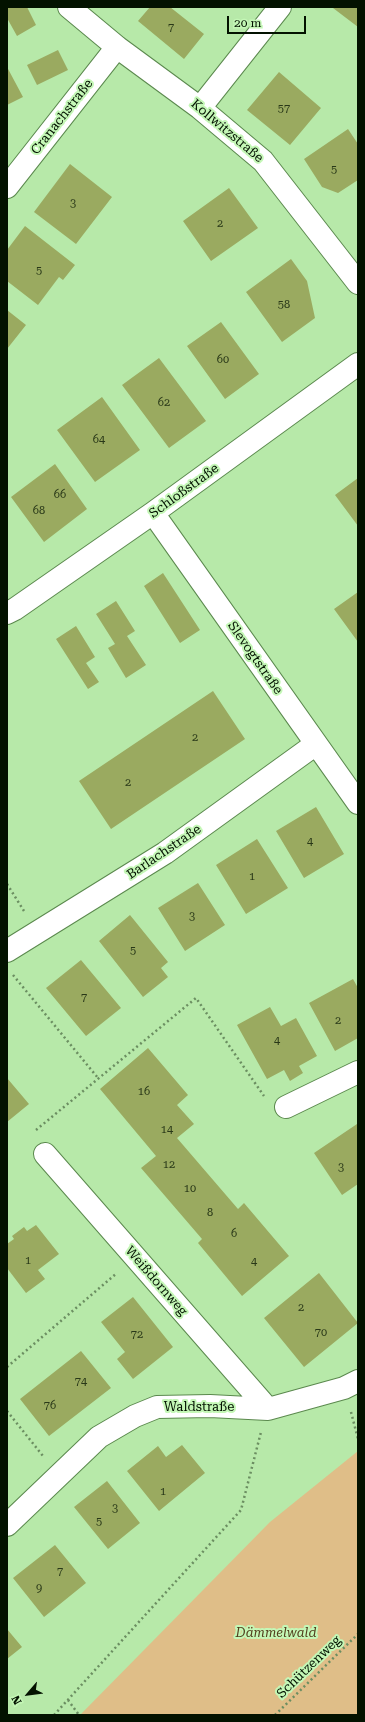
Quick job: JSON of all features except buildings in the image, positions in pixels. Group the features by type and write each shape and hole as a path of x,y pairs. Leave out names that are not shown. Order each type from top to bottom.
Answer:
{"street":[{"name":"Kollwitzstraße","path":"69,7 117,47 200,108 263,161 358,283"},
{"path":"200,108 280,7"},
{"name":"Cranachstraße","path":"7,187 117,47"},
{"name":"Schloßstraße","path":"7,613 153,514 358,364"},
{"name":"Slevogtstraße","path":"153,514 358,803"},
{"name":"Barlachstraße","path":"7,951 165,854 316,744"},
{"path":"286,1107 358,1072"},
{"name":"Weißdornweg","path":"45,1154 268,1409"},
{"name":"Waldstraße","path":"7,1524 99,1437 135,1416 157,1407 210,1406 268,1409 344,1388 358,1381"}],"path":[{"path":"7,884 37,932"},
{"path":"12,973 98,1078"},
{"path":"45,1154 35,1130 196,998 265,1098 286,1107"},
{"path":"7,1367 135,1257"},
{"path":"54,1715 241,1510 268,1409"},
{"path":"7,1411 58,1475"},
{"name":"Schützenweg","path":"275,1715 358,1634"},
{"path":"68,1700 79,1715"}],"green space":[{"name":"Dämmelwald","path":"358,1451 358,1715 80,1715 270,1522"}]}
